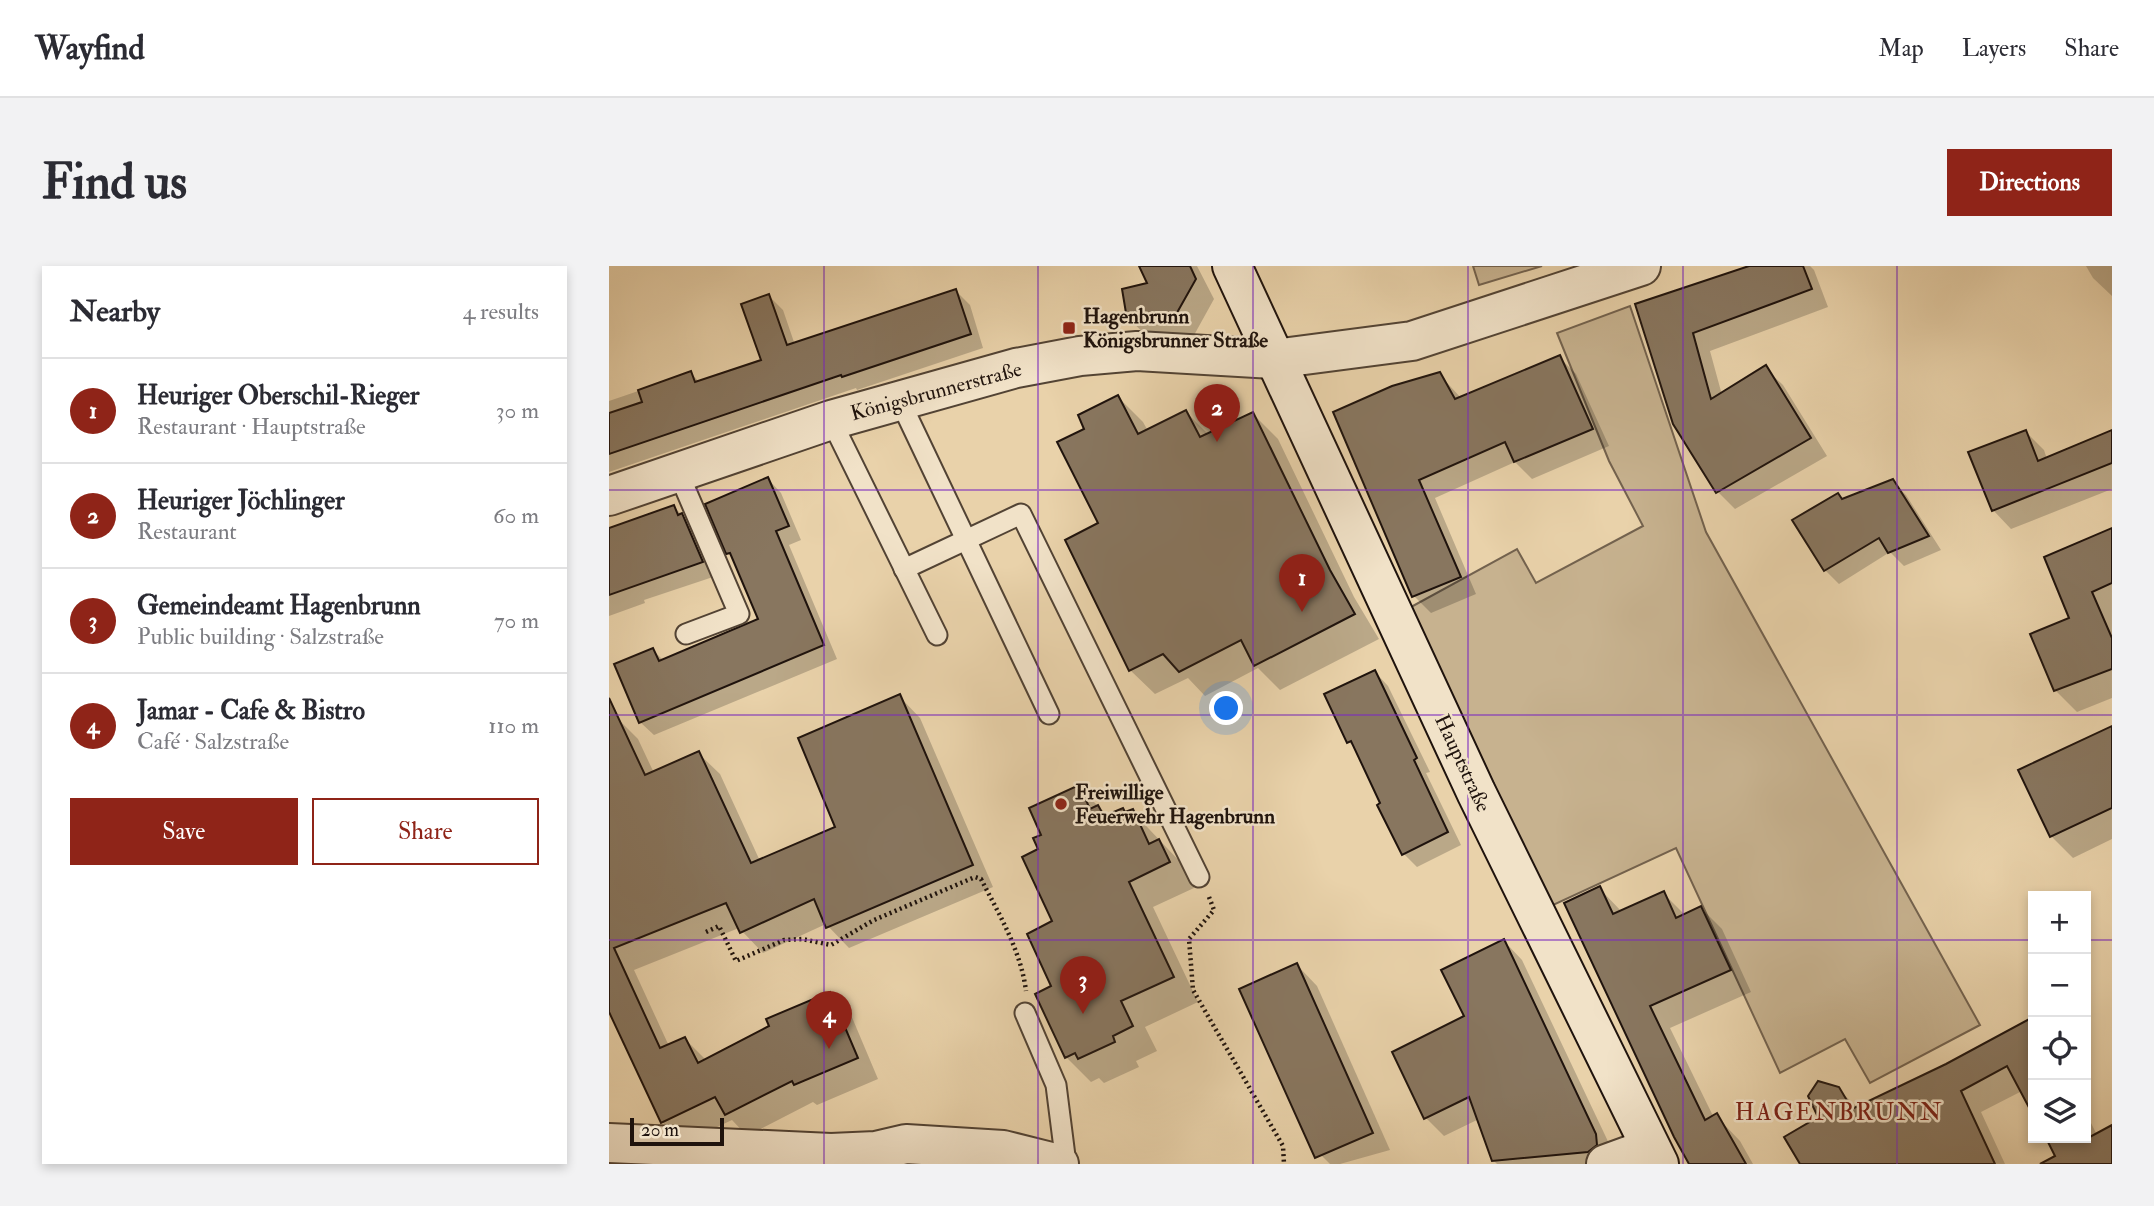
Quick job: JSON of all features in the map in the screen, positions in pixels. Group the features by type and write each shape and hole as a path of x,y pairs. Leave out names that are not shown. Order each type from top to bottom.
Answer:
{"street":[{"name":"Hauptstraße","path":"1232,266 1476,792 1654,1156"},
{"name":"Königsbrunnerstraße","path":"609,496 831,420 1016,368 1080,356 1137,351 1274,359 1412,341 1641,266"},
{"path":"609,1143 831,1153 876,1151 906,1144 1003,1150 1059,1164"},
{"path":"1606,1164 1654,1156"}],"lane":[{"path":"900,401 1049,714"},
{"path":"831,420 937,635"},
{"path":"678,472 739,614 686,634"},
{"path":"904,569 1021,514 1199,877"},
{"path":"1025,1013 1056,1085 1066,1164"}],"path":[{"path":"706,932 719,926 736,961 784,940 802,939 831,945 874,920 975,877 981,879 1005,926 1024,978 1025,1013"},
{"path":"1214,910 1189,939 1193,990 1283,1146 1284,1164"}],"shaded area":[{"path":"1473,266 1542,266 1479,285"},
{"path":"1630,306 1706,532 1980,1025 1870,1083 1845,1039 1780,1073 1676,848 1551,906 1411,607 1517,549 1536,583 1643,526 1609,461 1557,333"}],"building":[{"path":"1139,266 1190,266 1196,279 1174,318 1127,319 1122,289 1147,283"},
{"path":"1749,266 1803,266 1812,289 1693,333 1711,399 1766,365 1811,438 1716,493 1673,424 1635,304"},
{"path":"956,289 971,334 609,454 609,413 642,402 638,390 691,371 695,382 761,360 741,304 769,294 787,345"},
{"path":"1560,355 1593,429 1514,462 1505,442 1419,480 1461,577 1412,597 1333,412 1392,386 1440,372 1455,399"},
{"path":"1118,395 1138,434 1186,410 1200,437 1253,412 1330,570 1355,614 1254,666 1241,640 1179,672 1163,654 1129,671 1065,540 1098,523 1057,442 1084,429 1078,415"},
{"path":"2026,430 2038,461 2112,430 2112,463 1992,511 1968,452"},
{"path":"768,477 789,526 776,531 824,645 639,723 614,664 653,648 659,661 758,619 730,553 726,554 705,504"},
{"path":"1893,479 1929,536 1888,553 1879,538 1824,571 1792,520 1838,493 1842,499"},
{"path":"674,505 678,515 682,513 703,562 609,595 609,528"},
{"path":"2112,528 2112,583 2092,592 2112,638 2112,669 2054,691 2030,634 2069,618 2044,557"},
{"path":"1375,670 1417,758 1414,760 1448,832 1402,855 1377,805 1380,803 1351,741 1347,743 1324,694"},
{"path":"900,694 973,865 826,928 814,899 740,933 726,903 614,948 660,1048 685,1037 698,1063 769,1026 766,1019 830,992 858,1058 794,1085 792,1081 725,1115 715,1097 661,1123 609,1012 609,698 645,775 699,751 751,863 835,827 798,738"},
{"path":"2112,726 2112,808 2050,837 2018,770"},
{"path":"1079,785 1090,809 1098,805 1104,816 1123,808 1125,812 1133,809 1149,844 1159,839 1170,862 1129,882 1174,977 1121,1001 1133,1026 1113,1036 1115,1042 1078,1059 1075,1053 1065,1058 1035,994 1051,986 1027,934 1052,921 1022,857 1038,849 1033,838 1041,835 1029,808"},
{"path":"1600,886 1613,914 1664,891 1676,918 1701,906 1731,970 1650,1006 1705,1120 1717,1113 1746,1164 1689,1164 1674,1137 1564,903"},
{"path":"1504,939 1596,1134 1597,1145 1588,1152 1492,1161 1469,1097 1424,1119 1392,1052 1464,1016 1441,970"},
{"path":"1297,963 1373,1133 1315,1158 1239,989"},
{"path":"2028,1020 2028,1106 2007,1066 1961,1091 1995,1164 1800,1164 1784,1137 1818,1117 1808,1096 1818,1081 1839,1087 1852,1109 1946,1064"},
{"path":"2112,1125 2112,1164 2040,1164 2055,1156 2048,1143 2091,1143 2091,1136"}],"place":[{"name":"Hagenbrunn Königsbrunner Straße","path":"1069,328"},
{"name":"Heuriger Jöchlinger","path":"1217,442"},
{"name":"Heuriger Oberschil-Rieger","path":"1302,612"},
{"name":"Freiwillige Feuerwehr Hagenbrunn","path":"1061,804"},
{"name":"Gemeindeamt Hagenbrunn","path":"1083,1014"},
{"name":"Jamar - Cafe & Bistro","path":"829,1049"}],"district":[{"name":"HAGENBRUNN","path":"1839,1112"}]}
